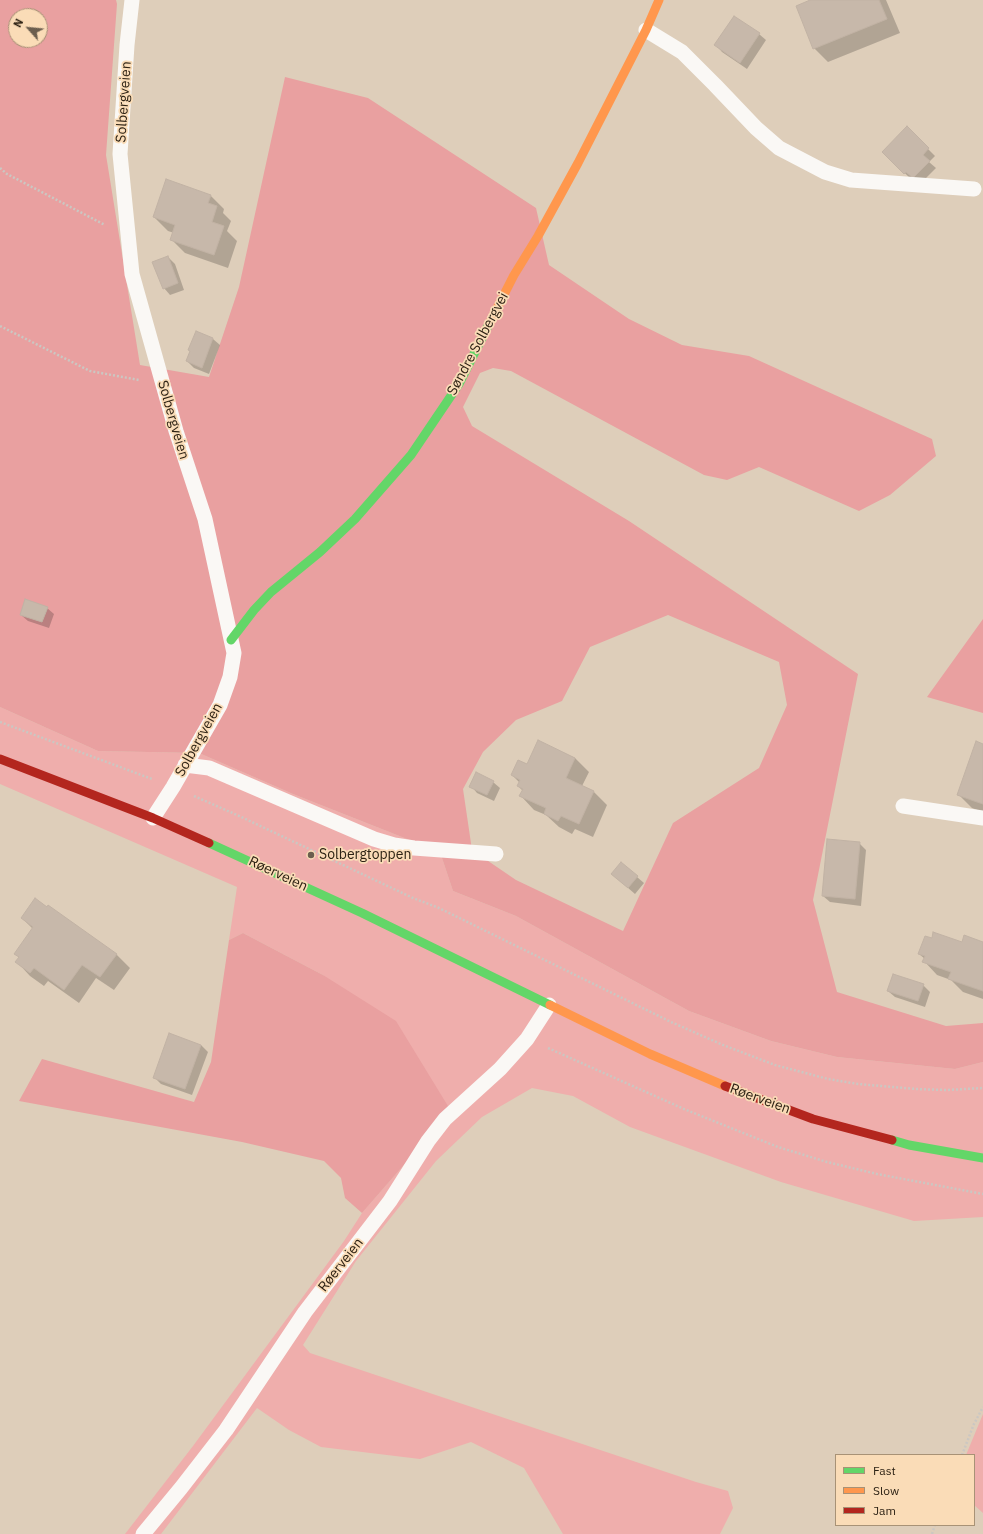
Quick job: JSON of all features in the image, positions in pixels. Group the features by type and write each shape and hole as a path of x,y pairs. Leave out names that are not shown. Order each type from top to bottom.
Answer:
{"main road":[{"name":"Søndre Solbergvei","path":"231,640 254,610 272,592 320,552 354,519 411,455 459,384 514,275 538,236 578,162 646,30 659,0"},
{"name":"Røerveien","path":"0,759 154,818 284,876 657,1057 732,1089 813,1119 909,1145 983,1158"}],"lane":[{"name":"Solbergveien","path":"132,0 127,45 120,154 132,274 176,432 205,519 234,653 226,692 220,705 154,818"},
{"path":"646,30 682,52 716,85 756,128 779,148 825,172 851,180 974,189"},
{"path":"185,764 209,768 374,839 394,845 414,848 496,854"},
{"path":"904,806 983,818"},
{"name":"Røerveien","path":"143,1534 226,1430 305,1312 390,1201 428,1141 445,1119 500,1069 527,1039 549,1005"}],"path":[{"path":"0,168 7,174 128,237"},
{"path":"0,326 90,371 163,384"},
{"path":"0,722 173,787 238,815 413,898 439,908 671,1022 723,1045 775,1064 828,1079 858,1084 947,1090 983,1088"},
{"path":"527,1039 684,1109 778,1147 827,1162 876,1174 983,1194"},
{"path":"962,1454 974,1424 983,1407"}],"shaded area":[{"path":"0,0 116,0 117,4 106,155 140,365 209,377 239,287 285,77 368,98 536,208 549,265 629,319 682,345 749,356 932,439 936,456 890,495 859,511 759,467 727,480 704,475 511,371 493,368 480,373 463,407 472,426 629,521 858,674 813,900 837,992 946,1026 983,1023 983,1062 955,1069 837,1057 771,1041 689,1011 516,916 453,891 440,852 293,794 199,753 98,751 0,707","holes":["668,615 779,662 787,705 759,768 673,823 623,931 516,880 472,850 463,789 483,752 516,720 562,701 590,647"]},
{"path":"983,619 983,713 927,697"},
{"path":"0,707 98,751 199,753 293,794 440,852 453,891 516,916 689,1011 771,1041 837,1057 955,1069 983,1062 983,1217 914,1221 781,1182 630,1127 573,1096 532,1088 482,1117 436,1161 356,1261 303,1345 310,1353 696,1482 728,1491 733,1508 720,1534 563,1534 524,1468 471,1442 420,1459 321,1447 289,1430 257,1408 161,1534 125,1534 193,1446 344,1241 362,1213 451,1111 323,975 243,933 229,940 237,887 0,784"},
{"path":"243,933 323,975 396,1021 451,1111 362,1213 345,1198 341,1178 324,1161 242,1142 19,1101 42,1059 194,1102 211,1062 229,940"},
{"path":"983,1414 983,1513 975,1506 975,1454 966,1454"}],"building":[{"path":"810,0 879,0 887,19 813,49 796,6"},
{"path":"734,16 760,33 740,63 714,45"},
{"path":"907,126 929,148 923,155 930,161 913,178 906,172 904,174 882,152"},
{"path":"166,179 211,195 208,203 217,206 212,222 224,226 214,255 170,240 175,225 153,217"},
{"path":"168,256 178,283 163,289 152,262"},
{"path":"196,331 213,338 202,368 186,361 190,351 188,350"},
{"path":"25,599 48,607 42,622 20,615"},
{"path":"538,740 575,758 566,778 594,791 579,824 561,816 558,821 544,814 546,808 519,796 523,789 517,786 520,780 511,775 518,760 527,764"},
{"path":"976,741 983,744 983,804 957,795"},
{"path":"476,772 494,781 487,795 469,787"},
{"path":"827,839 860,842 855,899 822,896"},
{"path":"621,862 638,876 628,888 611,874"},
{"path":"35,898 47,907 48,905 117,954 100,977 82,965 64,990 34,968 30,973 15,962 19,957 14,954 33,927 21,918"},
{"path":"933,932 962,942 964,935 983,942 983,991 948,979 951,972 922,962 925,956 918,954 925,936 932,938"},
{"path":"893,974 924,984 918,1001 887,991"},
{"path":"169,1033 201,1045 185,1089 153,1078"}],"traffic: fast":[{"path":"231,640 254,610 271,592 320,552 355,519 411,455 459,384 489,324"},
{"path":"209,843 362,913 550,1005"},
{"path":"892,1140 909,1145 983,1158"}],"traffic: slow":[{"path":"489,324 514,275 538,236 578,163 646,30 659,0"},
{"path":"550,1005 650,1054 725,1086"}],"traffic: jam":[{"path":"0,759 153,818 209,843"},
{"path":"725,1086 813,1119 892,1140"}],"place":[{"name":"Solbergtoppen","path":"311,855"}]}
